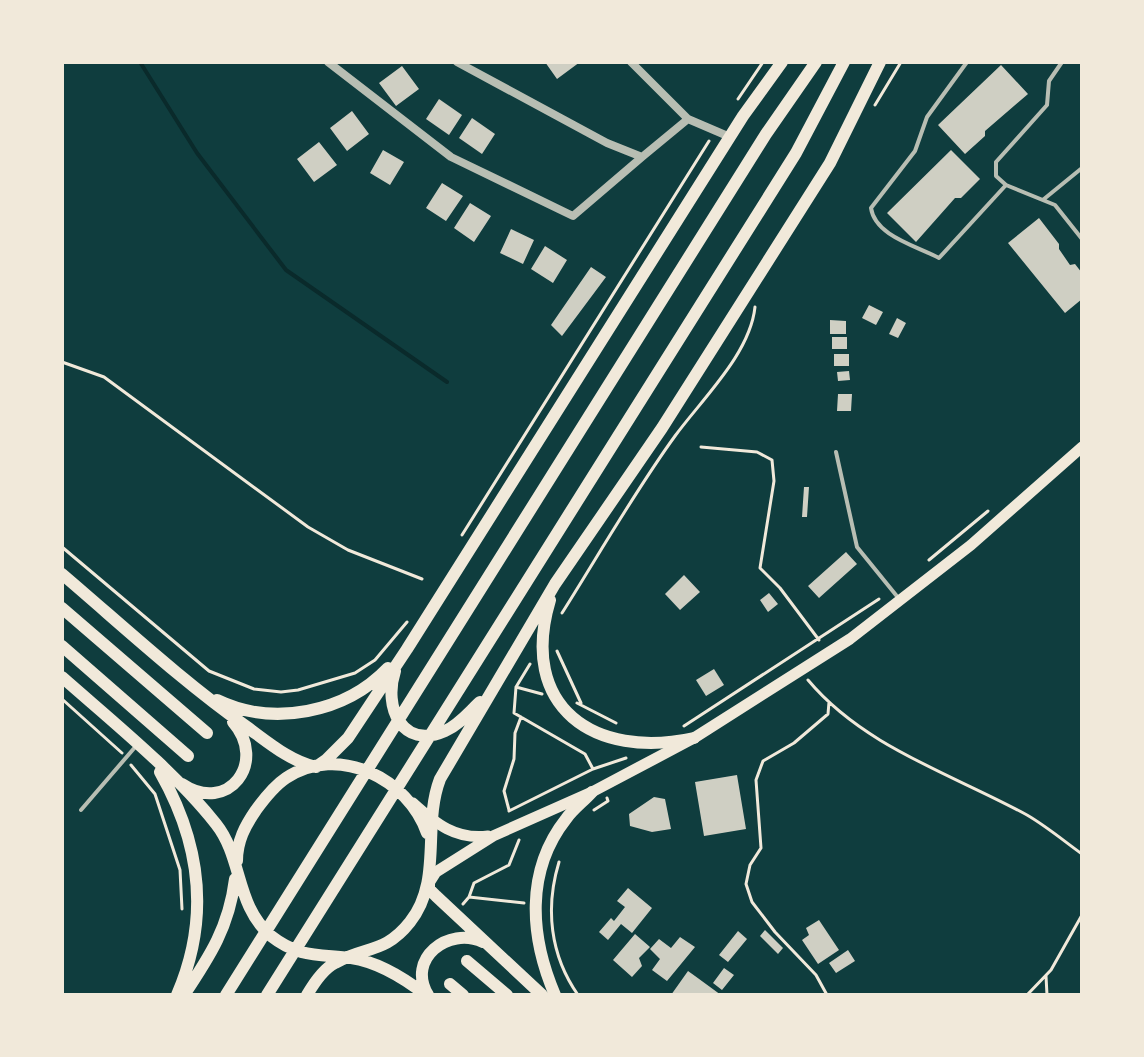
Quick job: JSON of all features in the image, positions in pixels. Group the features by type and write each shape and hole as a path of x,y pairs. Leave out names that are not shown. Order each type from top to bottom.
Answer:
{"main road":[{"path":"184,995 217,945 229,915 241,835 259,806 283,780 316,767 348,738 730,137 782,62"},
{"path":"226,995 766,134 816,62"},
{"path":"267,995 796,153 844,62"},
{"path":"542,995 431,892 430,819 434,795 440,779 555,584 662,428 830,163 880,62"},
{"path":"307,995 331,966 379,947 400,933 416,914 436,872 493,836 592,792 694,738 801,671 828,653 896,595 971,545 1082,447"},
{"path":"62,574 214,704 292,758 316,767 344,765 358,768 385,779 430,819 463,837 493,836"},
{"path":"555,584 547,611 542,654 544,669 564,712 586,729 606,738 656,744 694,738"},
{"path":"62,608 207,733"},
{"path":"62,646 188,756"},
{"path":"197,690 240,709 272,713 307,712 367,687 407,649"},
{"path":"399,661 391,691 393,711 402,726 420,734 431,735 451,728 500,677"},
{"path":"62,677 150,755 216,824 237,864 245,901 270,935 307,955 349,958 386,969 427,995"},
{"path":"161,767 187,787 200,791 224,790 239,780 246,760 244,739 239,729 214,704"},
{"path":"150,755 169,789 194,858 197,903 194,949 177,995"},
{"path":"555,995 536,937 535,904 542,865 567,817 592,792"},
{"path":"407,798 423,824 431,852"},
{"path":"427,995 422,982 423,967 427,956 437,945 448,939 463,937 486,943"},
{"path":"467,961 507,995"},
{"path":"450,984 463,995"}],"street":[{"path":"328,62 451,157 573,216 688,119"},
{"path":"457,62 607,143 642,157"},
{"path":"631,62 688,119 730,137"}],"lane":[{"path":"967,62 927,117 915,151 871,208 873,220 881,228 939,258 1006,185"},
{"path":"1062,62 1049,81 1047,105 996,162 996,176 1006,185 1055,205 1082,239"},
{"path":"1044,199 1082,168"},
{"path":"836,452 857,547 896,595"},
{"path":"81,810 138,744"}],"path":[{"path":"731,108 763,62"},
{"path":"459,539 716,131"},
{"path":"62,362 104,377 308,527 348,550 422,579"},
{"path":"701,447 757,452 772,460 774,481 760,568 780,588 828,653"},
{"path":"928,561 988,511"},
{"path":"62,547 209,671 254,689 298,690 355,673 375,660 410,618"},
{"path":"656,744 818,639 896,595"},
{"path":"555,640 557,652 582,704 586,729 585,754 593,769"},
{"path":"531,663 516,687 514,713 585,754"},
{"path":"801,671 829,702 868,733 1029,817 1082,854"},
{"path":"516,687 582,704 622,726"},
{"path":"62,699 126,758 155,794 180,870 182,910"},
{"path":"827,995 816,975 775,932 752,902 746,884 750,865 761,848 756,780 763,761 816,725 828,714 829,702"},
{"path":"512,819 504,791 514,759 515,733 521,717"},
{"path":"509,811 593,769 631,757"},
{"path":"588,814 608,801 606,796"},
{"path":"461,906 469,897 474,883 509,865 518,845 518,834"},
{"path":"561,855 552,895 552,929 560,964 578,995"},
{"path":"469,897 535,904"},
{"path":"1027,995 1046,976 1082,915"},
{"path":"1046,976 1047,995"}],"building":[{"path":"545,62 580,62 557,79"},
{"path":"1001,65 1028,94 985,131 985,136 965,154 938,125"},
{"path":"402,66 419,89 396,106 379,83"},
{"path":"439,99 462,115 449,135 426,119"},
{"path":"352,111 369,134 347,151 330,128"},
{"path":"472,118 495,134 482,154 459,138"},
{"path":"319,142 337,165 314,182 297,159"},
{"path":"383,150 404,162 390,185 370,173"},
{"path":"951,150 980,179 961,198 955,198 916,242 887,213"},
{"path":"442,183 463,196 446,221 426,208"},
{"path":"470,203 491,216 474,242 454,228"},
{"path":"1039,218 1070,265 1075,264 1082,273 1082,299 1065,313 1008,243"},
{"path":"511,229 534,240 523,264 500,253"},
{"path":"545,246 567,260 553,283 531,269"},
{"path":"591,267 606,277 562,336 551,325"},
{"path":"869,305 883,312 876,325 862,318"},
{"path":"897,318 906,323 898,338 889,334"},
{"path":"830,320 846,321 846,334 830,334"},
{"path":"832,337 847,337 847,349 832,349"},
{"path":"834,354 849,354 849,366 834,366"},
{"path":"849,371 850,380 838,381 837,372"},
{"path":"838,394 852,394 851,411 837,411"},
{"path":"804,487 809,487 807,517 802,517"},
{"path":"846,552 857,564 819,598 808,586"},
{"path":"684,575 700,592 680,610 665,594"},
{"path":"769,593 778,604 768,612 760,600"},
{"path":"714,669 724,685 706,696 696,680"},
{"path":"737,775 746,829 704,836 695,782"},
{"path":"654,797 665,799 671,829 652,832 630,826 629,814"},
{"path":"628,888 652,908 632,933 621,924 608,940 599,932 611,918 614,921 625,907 617,901"},
{"path":"819,920 839,950 818,964 802,940 809,935 806,928"},
{"path":"765,930 783,948 778,954 760,936"},
{"path":"738,931 747,939 728,962 719,955"},
{"path":"635,934 650,947 639,958 642,966 632,977 613,960"},
{"path":"680,937 695,947 667,981 652,970 660,959 650,949 659,939 671,948"},
{"path":"848,950 855,961 836,973 829,963"},
{"path":"724,968 734,975 722,990 713,983"},
{"path":"688,971 695,976 721,995 671,995"}],"waterway":[{"path":"140,62 197,153 286,270 447,382"}]}
